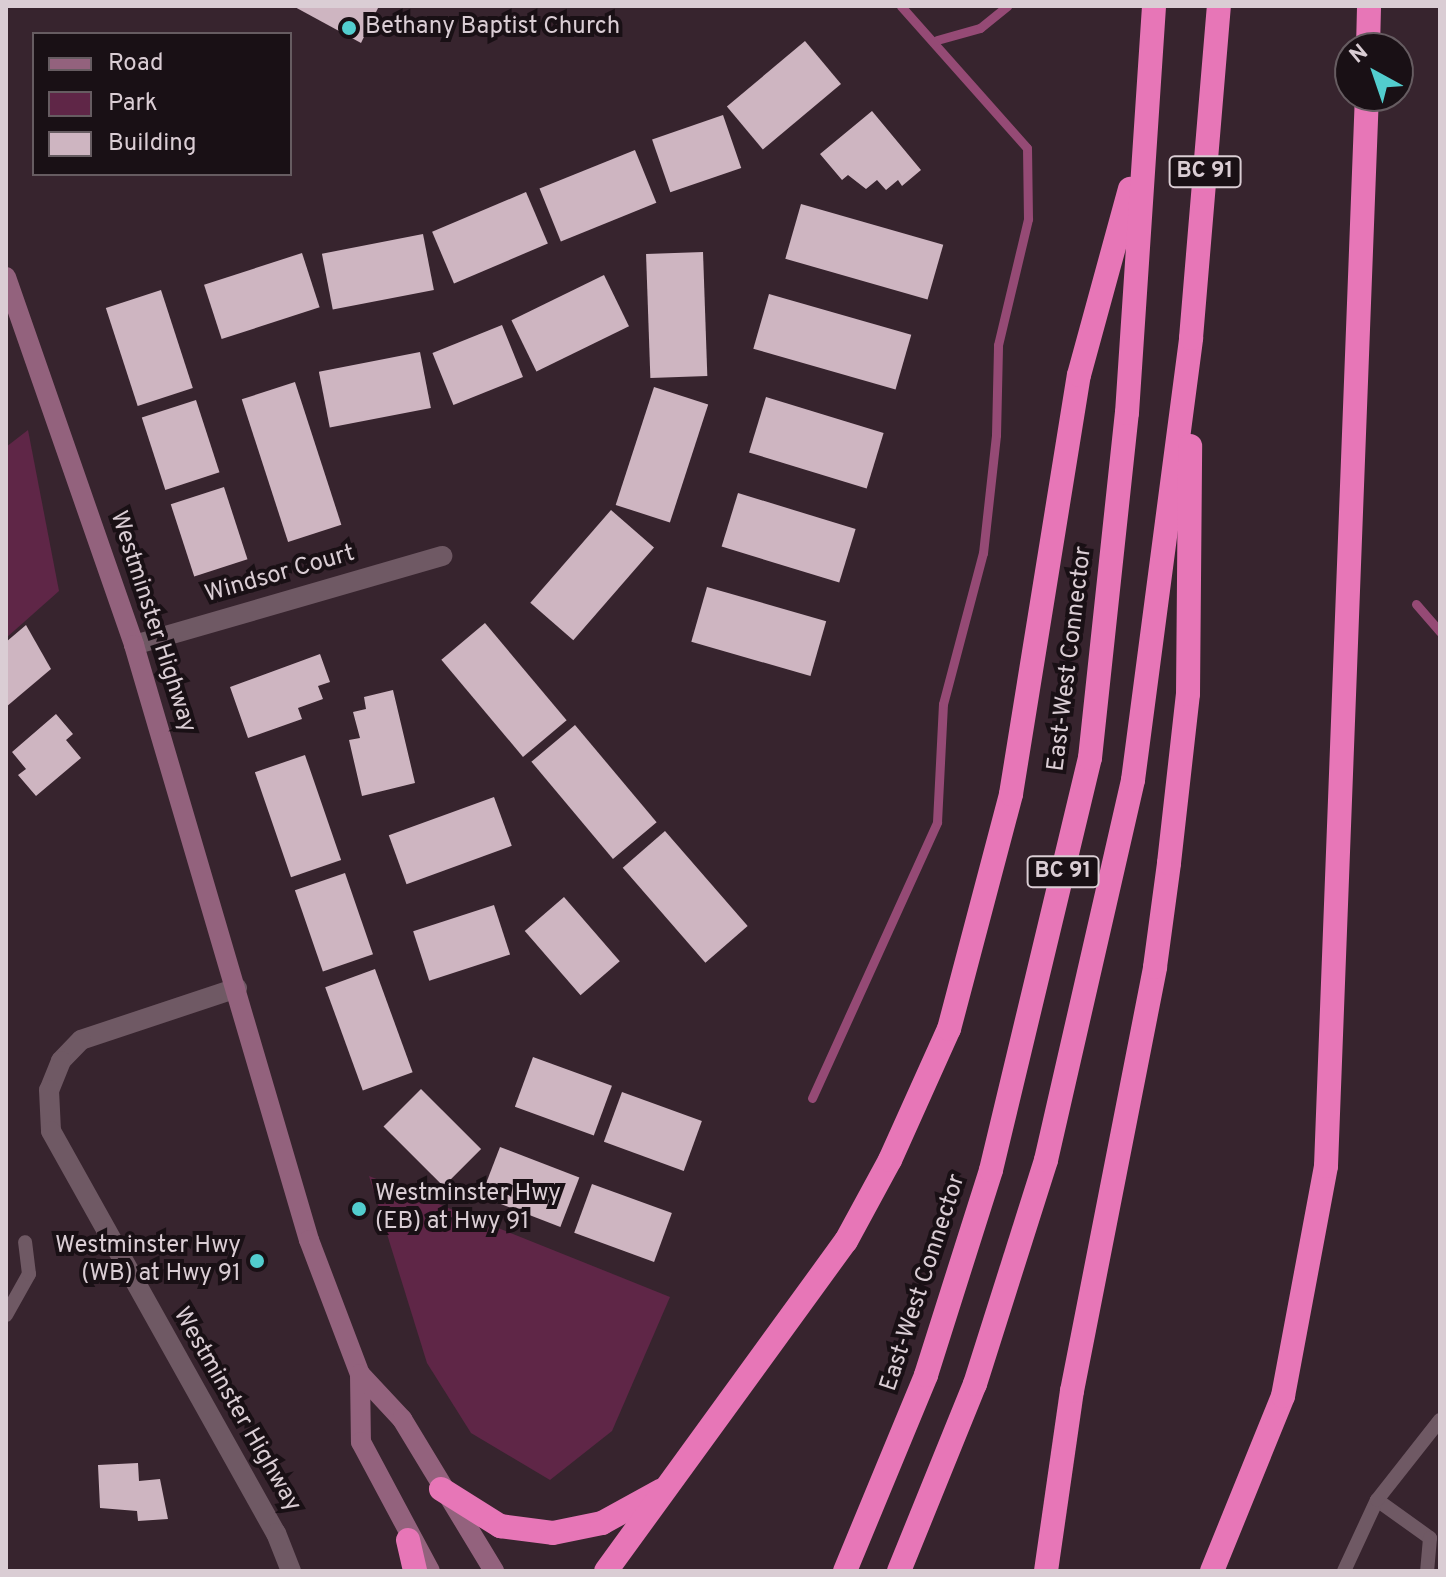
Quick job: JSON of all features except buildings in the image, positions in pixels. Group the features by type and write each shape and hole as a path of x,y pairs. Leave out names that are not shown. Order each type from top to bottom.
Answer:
{"highway":[{"name":"East-West Connector","path":"845,1571 926,1375 991,1170 1090,758 1127,413 1142,144 1154,6"},
{"name":"BC 91","path":"899,1571 975,1384 1046,1160 1133,780 1191,338 1219,6"},
{"path":"1368,32 1369,6"},
{"path":"1212,1571 1283,1396 1326,1166 1366,112"},
{"path":"606,1571 846,1241 949,1029 1011,794 1079,375 1142,144"},
{"path":"1046,1571 1072,1391 1155,967 1169,863 1188,694 1191,338"},
{"path":"441,1489 500,1526 553,1533 602,1523 668,1487"},
{"path":"408,1540 415,1571"}],"main road":[{"name":"Westminster Highway","path":"6,277 134,645 309,1240 360,1374 361,1442 408,1540 430,1571"},
{"name":"Westminster Highway","path":"360,1374 402,1419 441,1489 494,1571"}],"street":[{"name":"Windsor Court","path":"134,645 442,556"},
{"name":"Westminster Highway","path":"237,988 81,1040 61,1061 49,1090 51,1131 276,1533 291,1571"}],"lane":[{"path":"6,1315 29,1274 25,1242"},
{"path":"1344,1571 1377,1500 1440,1420"},
{"path":"1377,1500 1430,1538 1427,1571"}],"green space":[{"path":"28,430 59,591 6,638 6,447"},
{"path":"369,1176 670,1297 612,1431 550,1480 471,1433 427,1363"}],"waterway":[{"path":"812,1098 937,822 943,704 983,553 996,435 998,345 1028,219 1027,148 901,6"},
{"path":"937,40 980,28 1007,6"},
{"path":"1416,604 1440,632"}],"place":[{"name":"Bethany Baptist Church","path":"349,28"},
{"name":"Westminster Hwy (EB) at Hwy 91","path":"359,1209"},
{"name":"Westminster Hwy (WB) at Hwy 91","path":"257,1261"}]}
